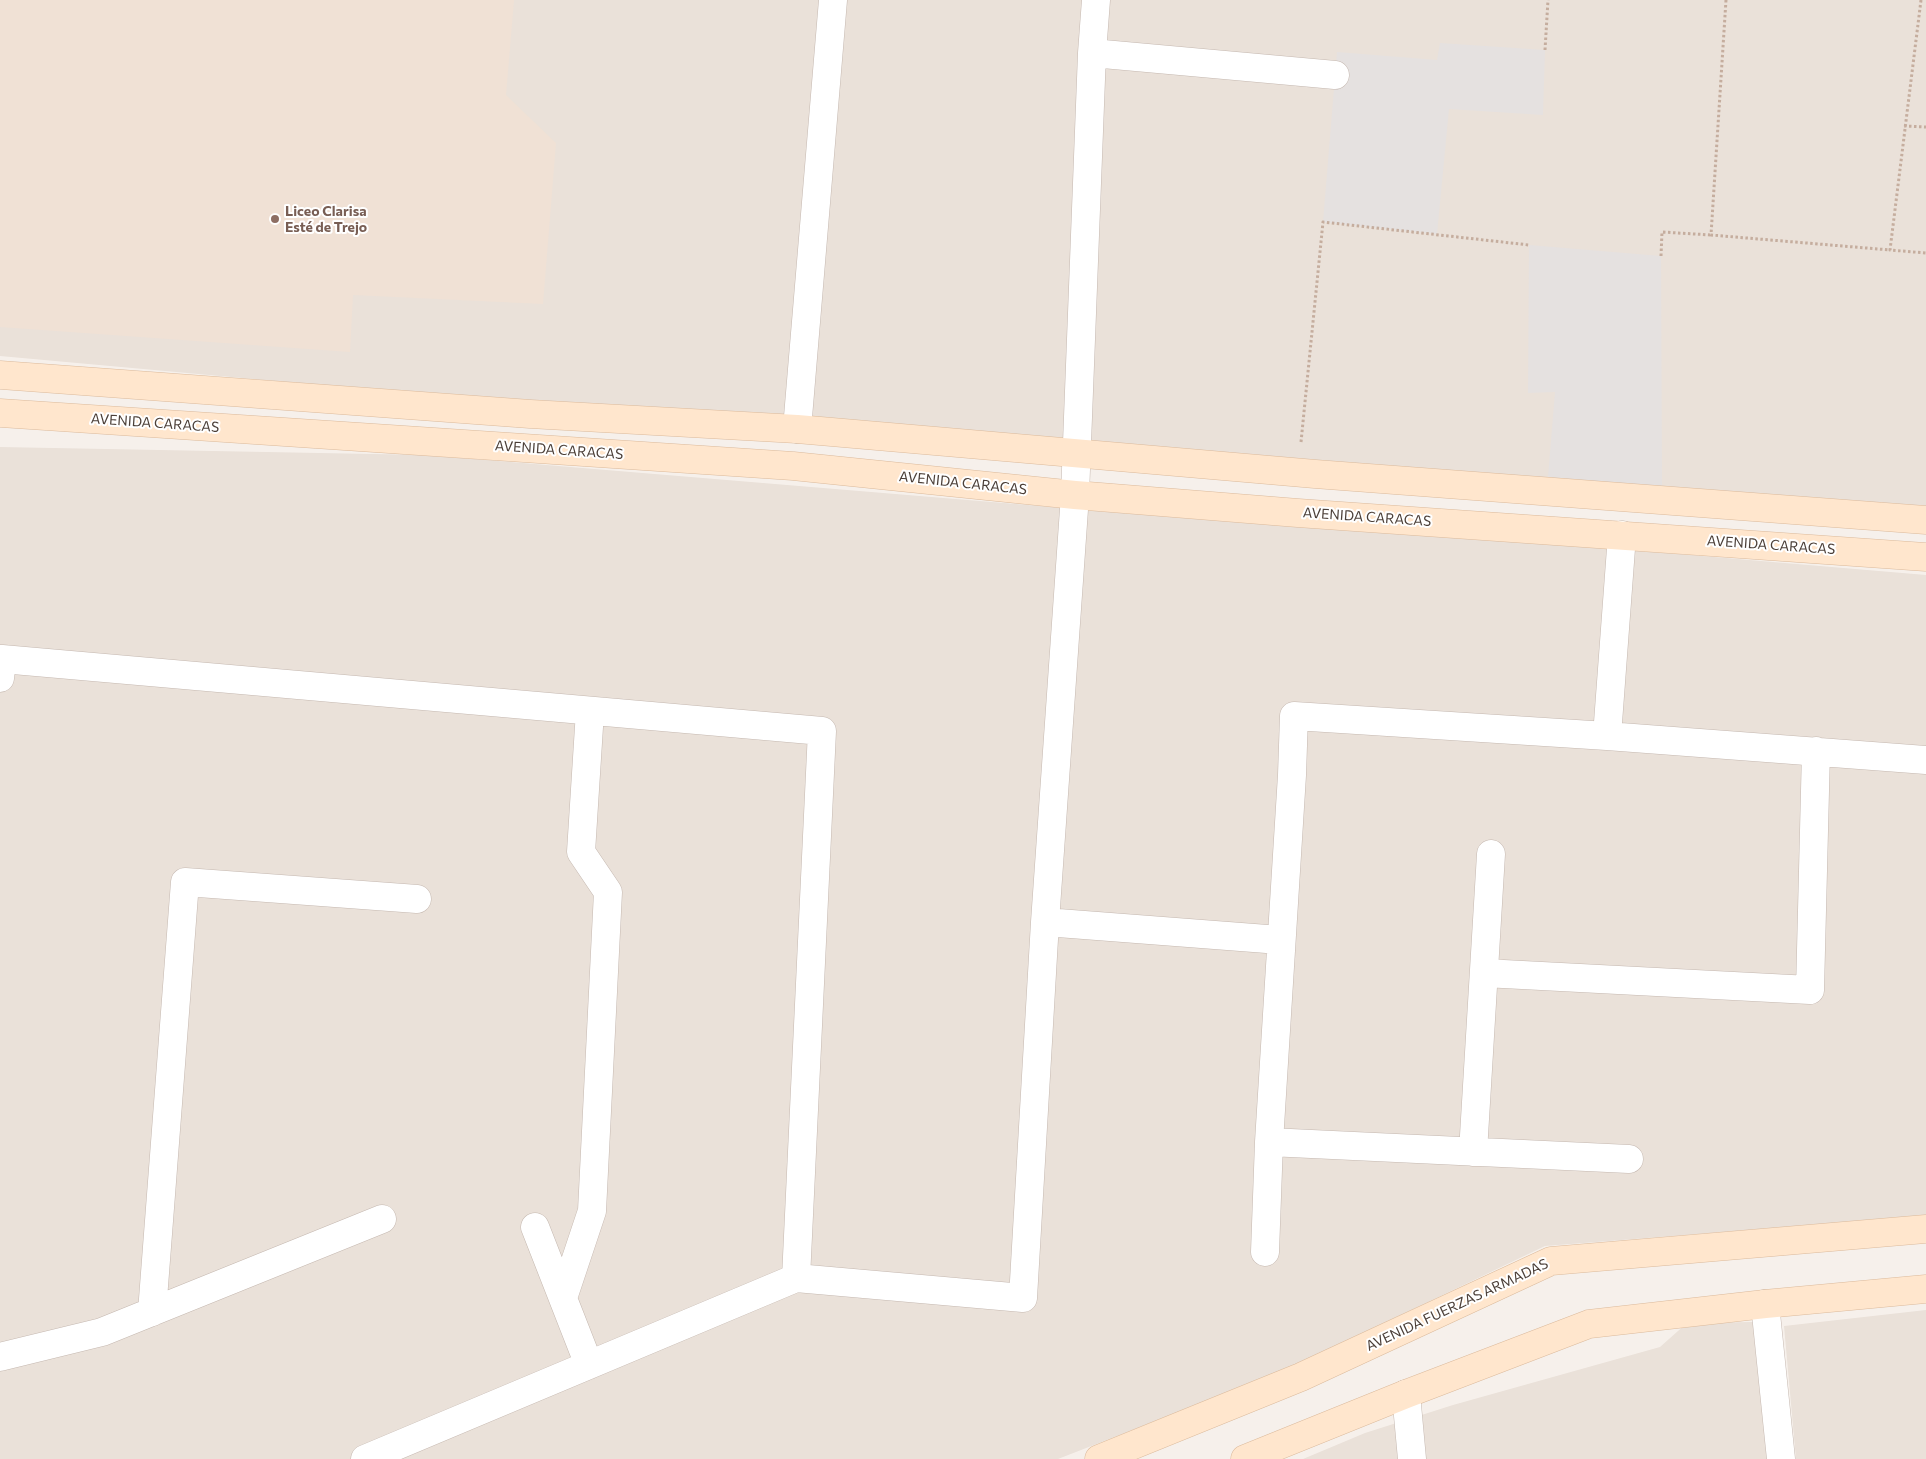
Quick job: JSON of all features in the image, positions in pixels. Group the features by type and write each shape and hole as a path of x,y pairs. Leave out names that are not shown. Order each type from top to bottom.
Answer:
{"main road":[{"path":"0,375 530,414 797,429 1297,472 1926,520"},
{"name":"AVENIDA CARACAS","path":"0,413 793,466 1075,495 1926,557"},
{"name":"AVENIDA FUERZAS ARMADAS","path":"1099,1459 1301,1377 1550,1261 1926,1229"},
{"path":"1245,1459 1406,1394 1589,1324 1765,1304 1926,1289"}],"street":[{"path":"797,429 833,0"},
{"path":"365,1459 796,1278 1022,1298 1045,922 1075,495 1092,52 1096,0"},
{"path":"1092,52 1335,75"},
{"path":"1607,736 1622,534"},
{"path":"0,678 2,659 822,731 796,1278"},
{"path":"563,1298 592,1211 608,892 581,852 590,711"},
{"path":"1265,1252 1269,1142 1294,716 1607,736 1926,760"},
{"path":"1484,973 1810,990 1816,751"},
{"path":"1473,1152 1491,854"},
{"path":"152,1312 185,882 417,899"},
{"path":"1045,922 1280,940"},
{"path":"1269,1142 1629,1158"},
{"path":"0,1357 102,1332 382,1218"},
{"path":"535,1227 589,1365"},
{"path":"1765,1304 1781,1459"},
{"path":"1406,1394 1412,1459"}],"path":[{"path":"1545,50 1548,0"},
{"path":"1711,236 1726,0"},
{"path":"1890,250 1921,0"},
{"path":"1904,126 1926,127"},
{"path":"1297,472 1323,222 1529,245"},
{"path":"1661,256 1662,232 1926,253"}],"shaded area":[{"path":"0,0 1926,0 1926,506 1059,440 562,407 0,356"},
{"name":"Liceo Clarisa Esté de Trejo","path":"0,0 514,0 506,95 556,143 543,304 353,295 350,352 0,327"},
{"path":"1440,43 1545,50 1543,115 1449,109 1437,234 1323,222 1337,52 1437,60"},
{"path":"1529,245 1661,256 1662,487 1548,477 1555,392 1528,393"},
{"path":"0,447 426,455 1124,513 1655,552 1926,575 1926,1216 1545,1246 1286,1370 1058,1459 0,1459"},
{"path":"1926,1310 1926,1459 1796,1459 1784,1326"},
{"path":"1753,1322 1770,1459 1303,1459 1365,1433 1453,1405 1660,1347 1687,1323"}],"place":[{"name":"Liceo Clarisa Esté de Trejo","path":"275,219"}]}
